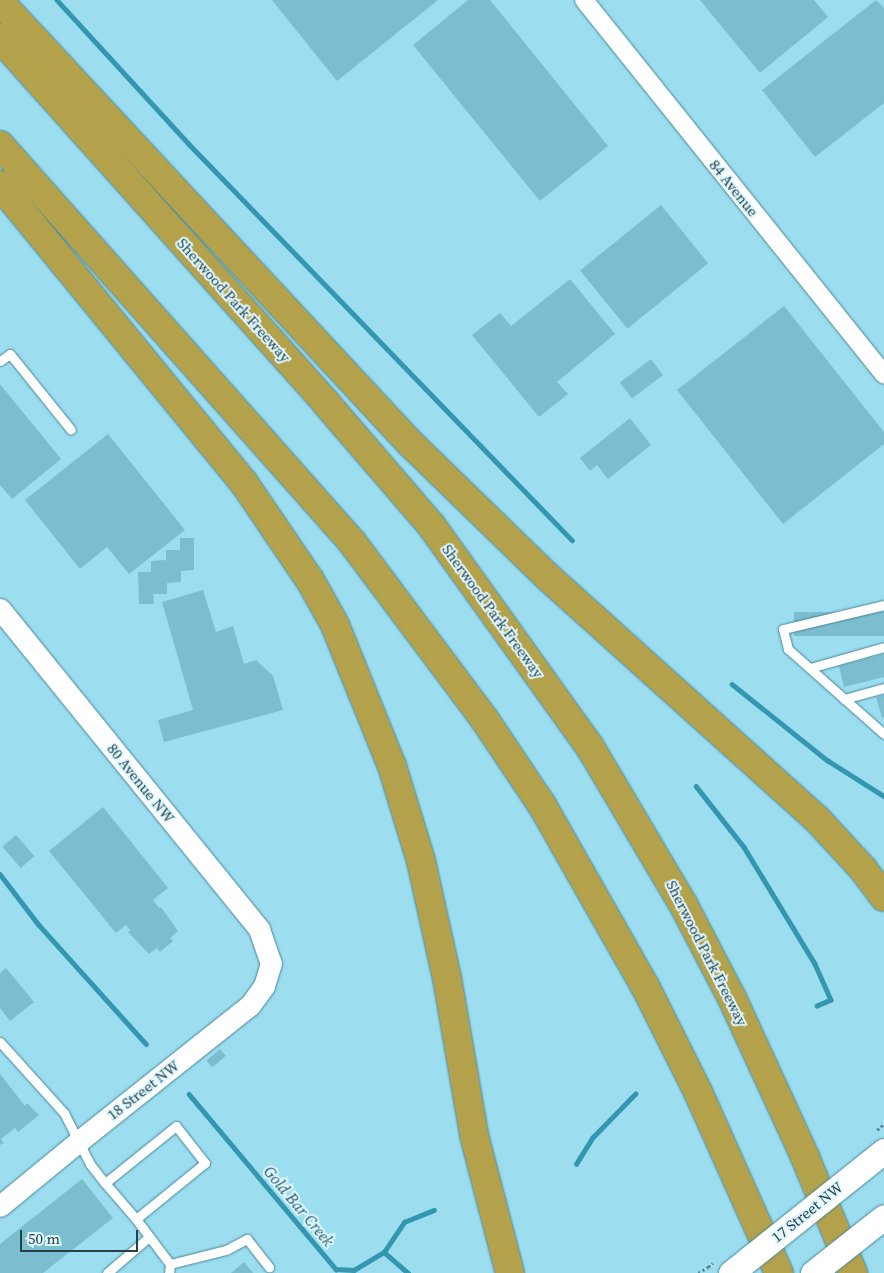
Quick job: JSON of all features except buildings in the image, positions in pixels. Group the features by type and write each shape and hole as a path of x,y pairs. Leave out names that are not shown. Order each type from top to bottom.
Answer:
{"highway":[{"path":"0,2 410,443 549,578 816,818 863,869 884,897"},
{"name":"Sherwood Park Freeway","path":"0,38 313,389 431,525 580,731 652,848 732,998 805,1157 853,1273"},
{"path":"0,145 352,542 485,720 546,813 646,988 698,1092 779,1273"},
{"path":"0,185 244,483 310,580 335,625 392,766 421,861 447,978 474,1135 510,1273"},
{"path":"816,818 884,868"},
{"path":"502,1239 518,1273"}],"main road":[{"name":"17 Street NW","path":"719,1270 880,1140"},
{"path":"814,1273 884,1216"}],"street":[{"name":"84 Avenue","path":"584,0 884,375"},
{"name":"80 Avenue NW","path":"0,609 259,929 271,963"},
{"name":"18 Street NW","path":"1,1204 78,1140 250,1005 264,986 271,963"}],"lane":[{"path":"0,362 10,354 71,430"},
{"path":"882,730 788,649 783,629 884,604"},
{"path":"810,668 884,647"},
{"path":"844,699 884,688"},
{"path":"0,1042 64,1113 90,1164 136,1220 170,1268 226,1250 247,1239 269,1267"},
{"path":"104,1183 176,1126 204,1163 136,1220"},
{"path":"107,1273 149,1238"}],"path":[{"path":"880,1140 884,1124"},
{"path":"698,1273 719,1270"}],"waterway":[{"path":"57,0 189,144 572,540"},
{"path":"732,684 827,760 884,796"},
{"path":"696,786 744,847 815,964 831,1000 817,1006"},
{"name":"Gold Bar Creek","path":"0,874 39,925 146,1044"},
{"name":"Gold Bar Creek","path":"189,1094 336,1269 354,1270 384,1252 408,1273"},
{"path":"576,1164 592,1138 635,1094"},
{"path":"384,1252 404,1222 434,1210"}]}
